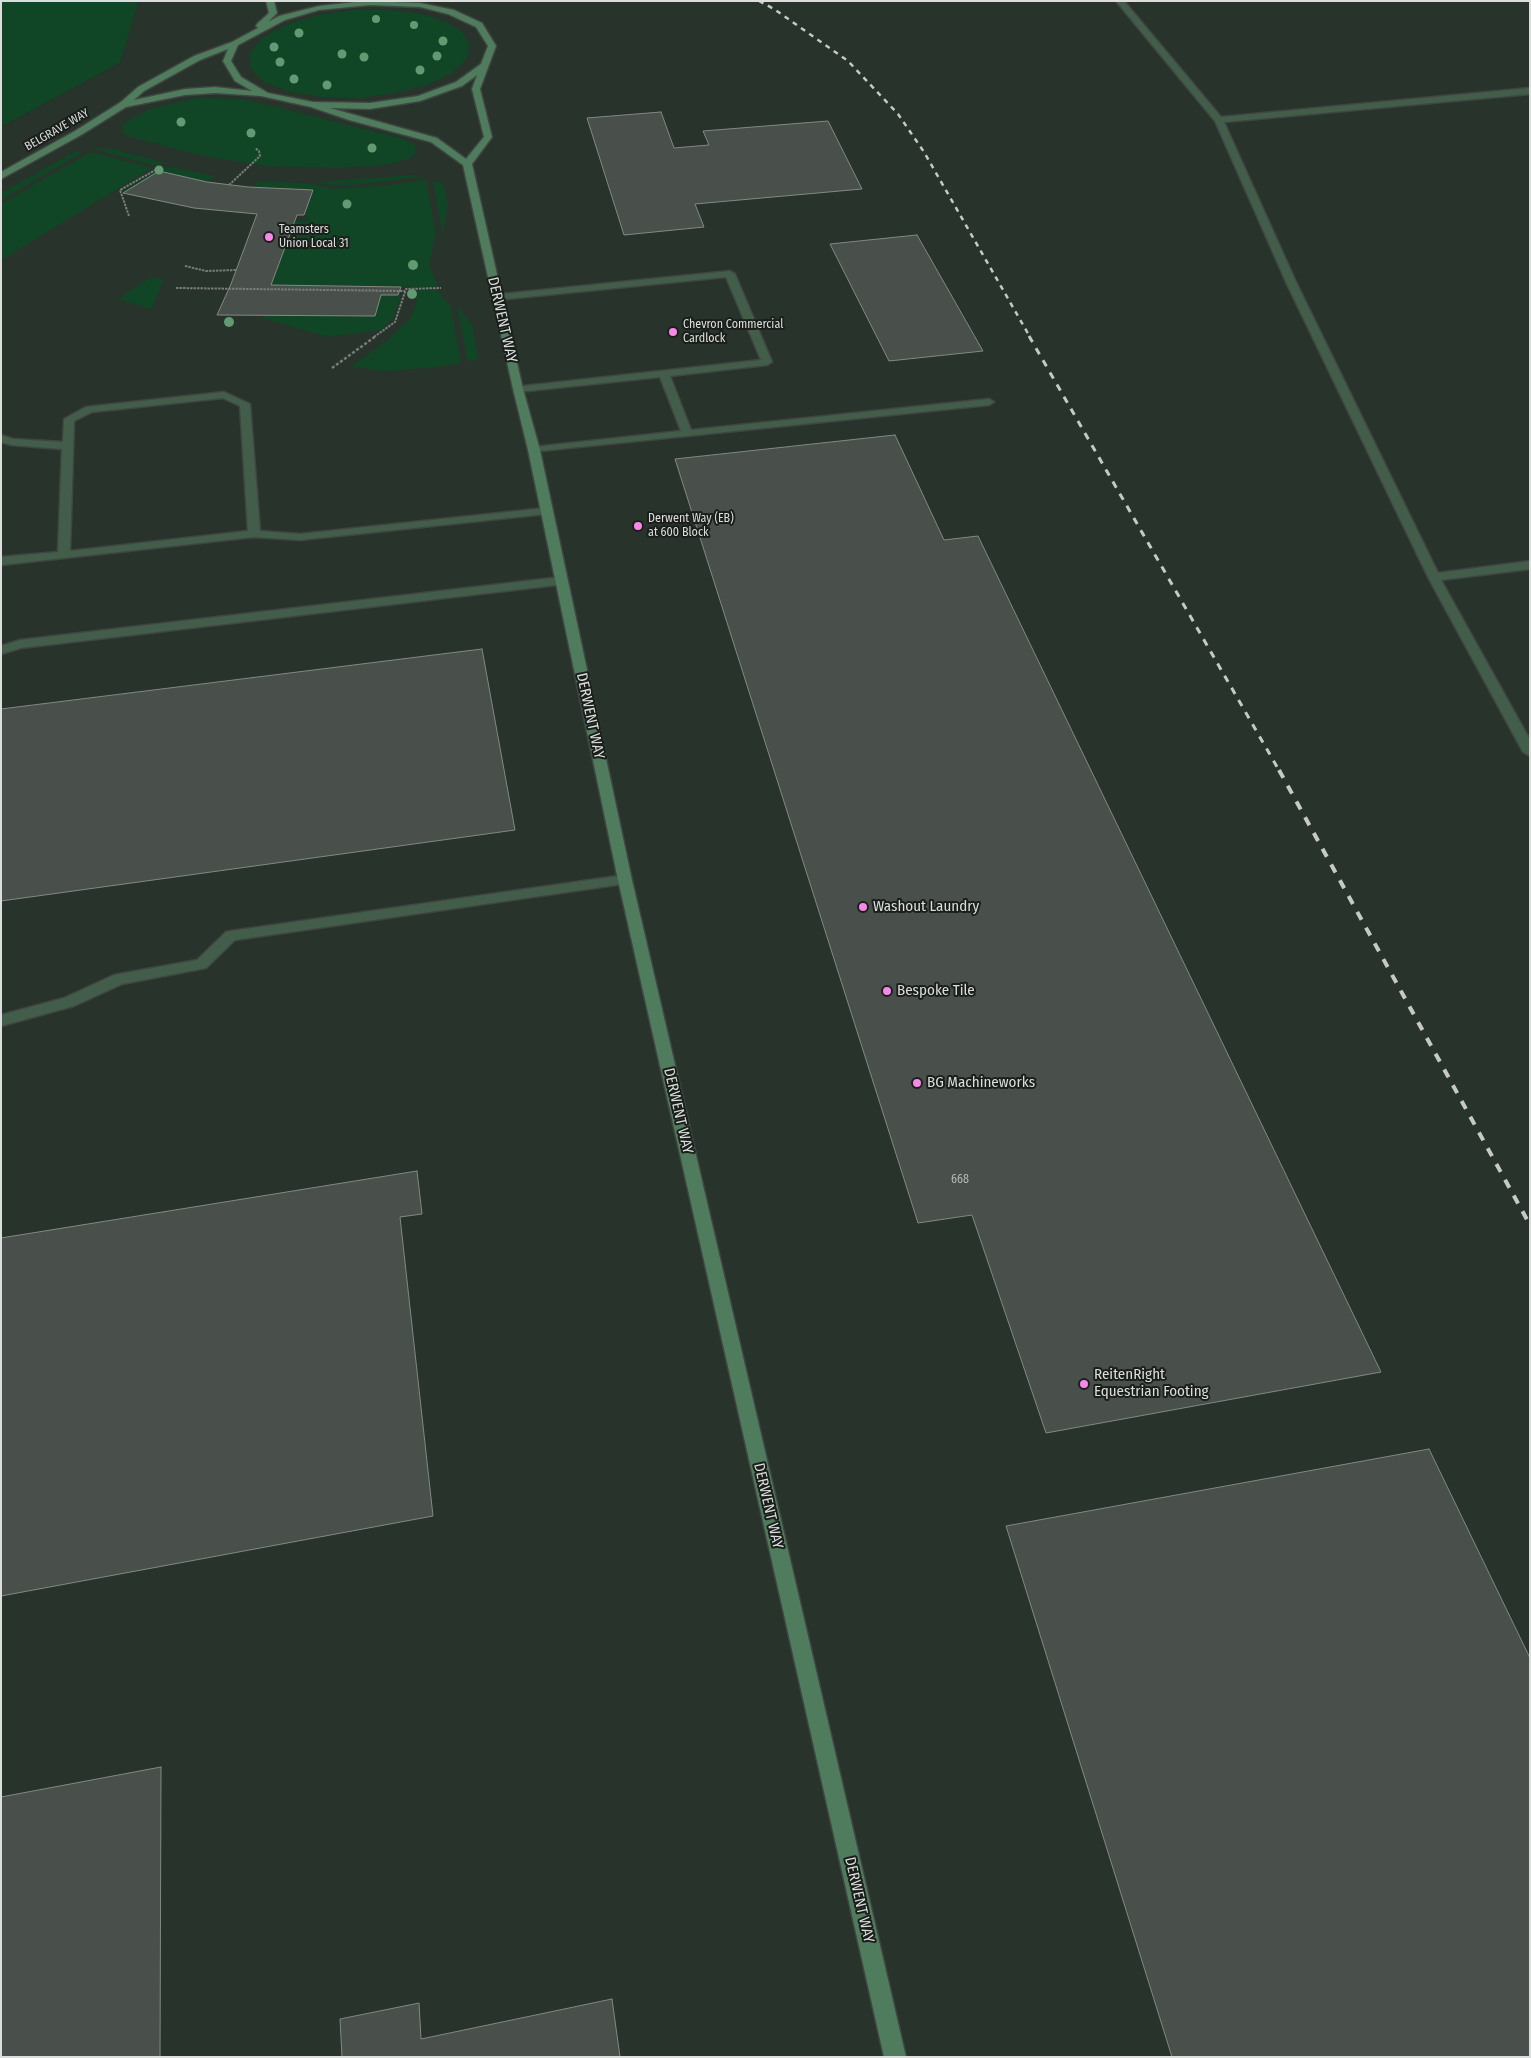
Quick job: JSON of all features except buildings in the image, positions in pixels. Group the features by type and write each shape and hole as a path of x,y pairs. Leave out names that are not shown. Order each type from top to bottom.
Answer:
{"street":[{"path":"251,33 273,13 270,1"},
{"path":"235,44 227,62 238,79 265,95 313,105 352,118 434,140 467,164 488,137 476,89 492,47 479,25 452,12 402,1"},
{"path":"251,33 282,18 319,8 370,2 420,5"},
{"name":"BELGRAVE WAY","path":"1,176 124,104 141,89 189,62 235,44 251,33"},
{"path":"313,105 370,106 420,98 459,84 486,64"},
{"name":"BELGRAVE WAY","path":"124,104 185,92 215,90 265,95"},
{"name":"DERWENT WAY","path":"467,164 496,297 534,450 625,880 895,2057"}],"lane":[{"path":"1120,1 1219,120 1290,282 1434,577 1530,752"},
{"path":"1219,120 1530,91"},
{"path":"496,297 730,274 767,362 518,390"},
{"path":"664,373 687,434"},
{"path":"64,554 68,419 90,408 224,395 245,404 254,534"},
{"path":"534,450 989,402"},
{"path":"1,438 11,442 68,446"},
{"path":"1,561 254,534 300,537 546,511"},
{"path":"1434,577 1530,565"},
{"path":"1,650 20,644 561,581"},
{"path":"1,1021 68,1002 120,979 201,964 231,936 625,880"}],"path":[{"path":"229,185 260,156 259,151 255,148"},
{"path":"129,216 120,190 159,168"},
{"path":"185,266 206,271 237,270"},
{"path":"176,288 405,291 406,289 441,288"},
{"path":"332,368 395,322 405,291"}],"shaded area":[{"path":"139,1 1530,1 1530,2057 1,2057 1,127 120,63"}],"green space":[{"path":"1,1 139,1 120,63 1,127"},
{"path":"352,10 386,10 418,13 444,21 462,32 470,45 467,59 452,73 427,85 395,93 359,98 322,97 290,92 264,82 250,68 250,53 262,38 286,25 318,15"},
{"path":"197,98 239,99 259,103 401,138 415,145 417,150 408,159 386,165 338,168 267,166 203,156 131,137 123,133 122,127 128,121 150,109"},
{"path":"91,148 112,149 168,164 152,165"},
{"path":"76,151 82,153 1,200 1,193"},
{"path":"91,152 152,168 1,260 1,204"},
{"path":"171,167 215,176 207,182 159,171 123,193 122,191 159,169"},
{"path":"414,175 427,176 353,185 334,185 317,182"},
{"path":"426,180 436,234 429,264 438,287 271,285 295,221 307,221 309,216 304,215 313,190 253,188 259,181 314,184 332,189 380,186"},
{"path":"441,182 444,186 448,205 443,235 433,183"},
{"path":"152,277 164,280 151,309 118,299"},
{"path":"418,290 437,290 451,307 461,363 438,367 387,371 351,367 389,339 409,320 415,309"},
{"path":"381,295 401,295 394,317 381,330 328,337 262,318 266,316 375,316"},
{"path":"457,306 472,324 478,357 468,362"}],"railway":[{"path":"759,1 774,9 848,61 898,114 924,152 1030,337"},
{"path":"1029,336 1280,772"},
{"path":"1279,770 1530,1225"}],"place":[{"name":"Teamsters Union Local 31","path":"269,237"},
{"name":"Chevron Commercial Cardlock","path":"673,332"},
{"name":"Derwent Way (EB) at 600 Block","path":"638,526"},
{"name":"Washout Laundry","path":"863,907"},
{"name":"Bespoke Tile","path":"887,991"},
{"name":"BG Machineworks","path":"917,1083"},
{"name":"ReitenRight Equestrian Footing","path":"1084,1384"}]}
